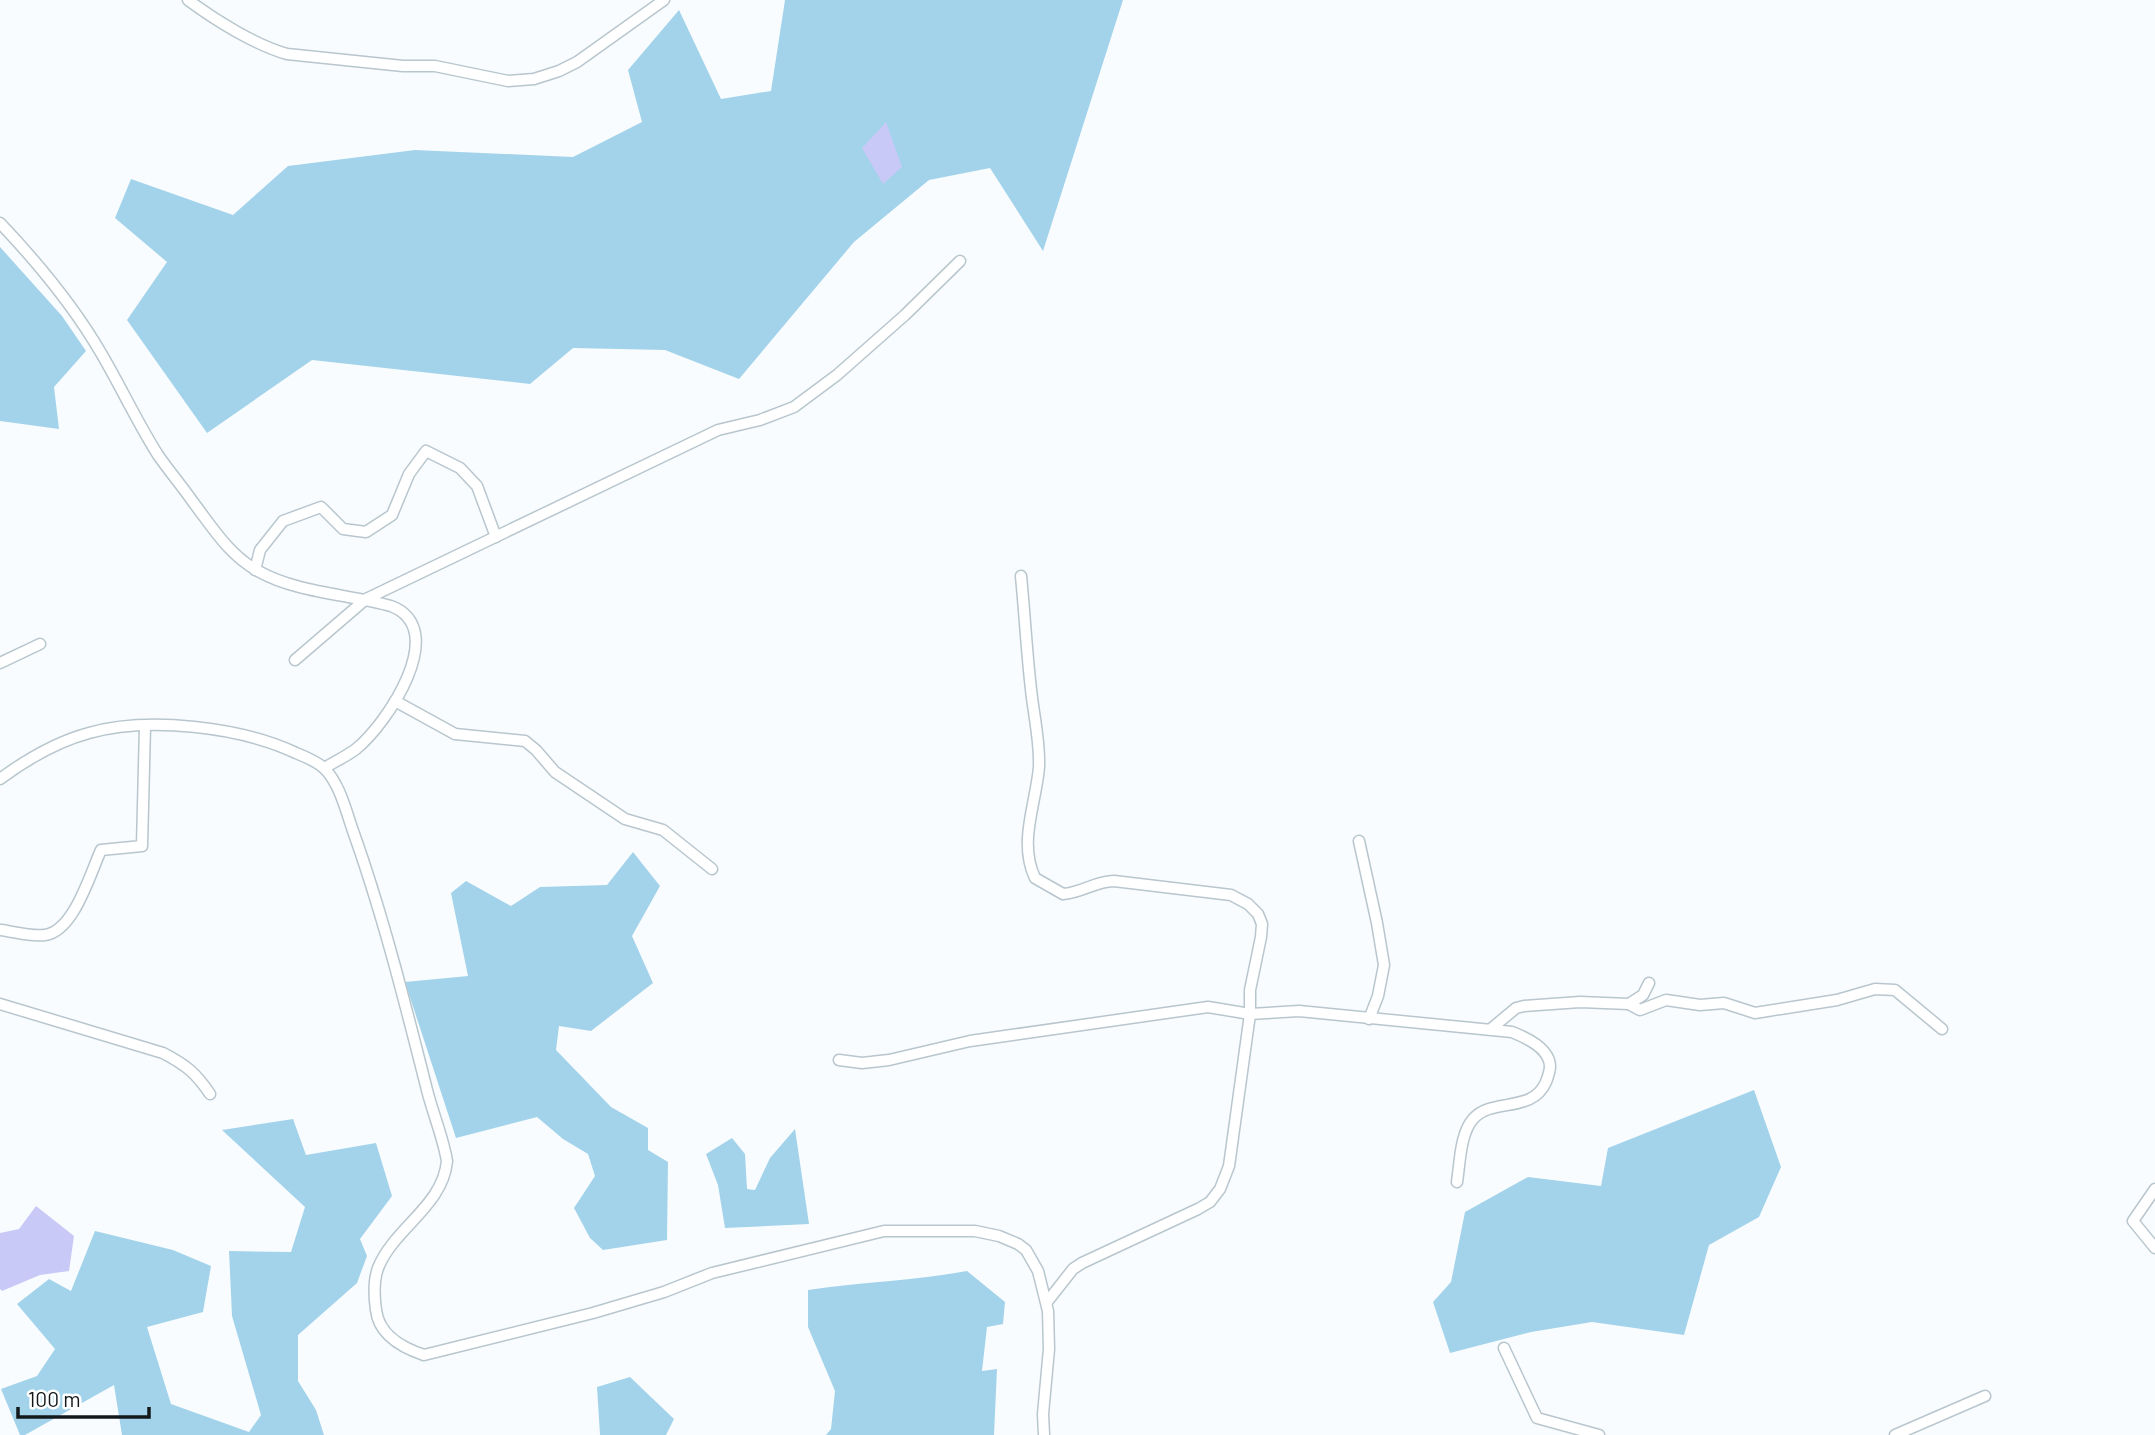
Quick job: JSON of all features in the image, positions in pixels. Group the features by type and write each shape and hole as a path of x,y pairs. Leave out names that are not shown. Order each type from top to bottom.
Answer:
{"street":[{"path":"188,0 232,27 287,54 403,66 435,66 519,81 559,71 664,0"},
{"path":"0,223 70,304 160,458 217,536 234,554 256,570 293,585 366,599 403,610 410,620 415,634 414,660 395,701 357,748 324,768"},
{"path":"295,660 366,599 705,436 794,407 837,375 905,316 960,261"},
{"path":"256,570 260,550 284,520 321,507 343,529 366,531 392,515 409,474 426,451 460,468 477,486 496,537"},
{"path":"1021,576 1038,737 1039,767 1028,821 1029,859 1035,878 1063,894 1083,891 1102,881 1114,881 1231,895 1248,904 1258,914 1262,924 1250,990 1250,1014 1229,1166 1220,1189 1210,1202 1198,1209 1082,1263 1073,1269 1047,1302"},
{"path":"0,663 40,644"},
{"path":"395,701 455,734 525,741 555,772 625,819 663,830 712,869"},
{"path":"0,929 45,935 55,932 63,927 74,910 101,850 142,846 145,726"},
{"path":"0,779 46,749 88,733 111,728 145,726 208,729 249,736 289,750 324,768 341,796 364,861 410,1015 447,1161 442,1186 387,1252 378,1267 374,1283 376,1315 382,1327 405,1349 424,1355 605,1309 664,1292 712,1273 884,1231 962,1230 1009,1239 1026,1250 1033,1260 1047,1302 1049,1349 1043,1414 1044,1435"},
{"path":"1359,841 1384,965 1378,996 1369,1019"},
{"path":"1492,1028 1516,1008 1524,1006 1580,1002 1629,1003 1643,995 1649,983"},
{"path":"1629,1003 1640,1010 1666,1000 1700,1005 1724,1003 1755,1013 1837,1000 1875,989 1895,990 1942,1029"},
{"path":"0,1004 163,1054 197,1075 210,1094"},
{"path":"839,1060 862,1063 889,1060 970,1041 1190,1009 1225,1008 1250,1014 1299,1011 1512,1032 1541,1048 1549,1060 1550,1071 1540,1094 1484,1112 1473,1119 1466,1130 1457,1182"},
{"path":"2155,1189 2133,1220 2155,1248"},
{"path":"1504,1348 1537,1418 1599,1435"},
{"path":"1895,1435 1985,1396"}],"shaded area":[{"path":"785,0 1123,0 1043,251 990,168 929,180 854,242 739,379 665,350 573,348 530,384 312,360 207,433 127,320 167,262 115,218 131,179 233,215 288,166 415,150 573,157 642,122 628,70 679,10 721,99 771,91"},
{"path":"886,122 902,167 883,184 862,148"},
{"path":"0,247 62,316 86,351 54,387 59,429 0,421"},
{"path":"633,852 660,886 632,936 653,983 591,1031 559,1026 556,1050 611,1107 648,1128 648,1150 668,1162 667,1240 603,1250 590,1238 574,1208 595,1176 588,1154 563,1139 537,1117 456,1138 405,982 468,976 451,893 466,881 511,906 540,887 607,885"},
{"path":"1754,1090 1781,1167 1759,1217 1709,1245 1684,1335 1592,1322 1531,1332 1450,1353 1433,1302 1451,1282 1465,1212 1528,1177 1601,1186 1608,1148"},
{"path":"293,1119 306,1155 376,1143 392,1196 360,1239 367,1256 357,1283 298,1335 298,1381 316,1410 324,1435 122,1435 114,1385 25,1435 20,1435 1,1389 37,1376 55,1349 17,1304 49,1279 71,1291 95,1231 173,1250 211,1266 203,1312 147,1327 171,1404 249,1432 261,1415 232,1316 229,1251 291,1252 305,1207 222,1130"},
{"path":"795,1129 809,1224 725,1228 718,1185 706,1154 732,1138 745,1154 747,1189 755,1190 770,1158"},
{"path":"36,1206 74,1236 69,1271 40,1275 2,1291 0,1233 19,1229"},
{"path":"967,1271 1005,1302 1003,1324 987,1327 982,1371 997,1369 994,1435 826,1435 831,1429 835,1391 808,1327 808,1290"},
{"path":"630,1377 674,1419 666,1435 600,1435 597,1387"}]}
